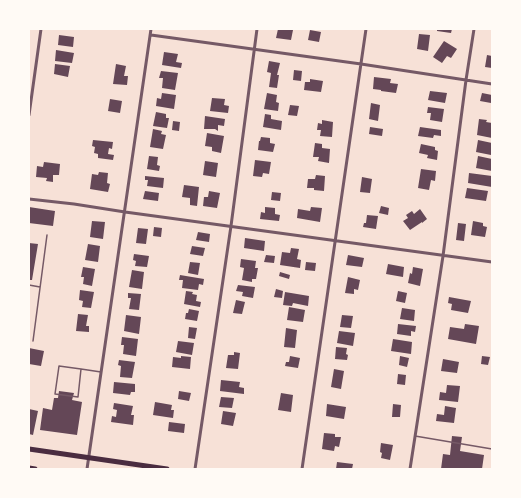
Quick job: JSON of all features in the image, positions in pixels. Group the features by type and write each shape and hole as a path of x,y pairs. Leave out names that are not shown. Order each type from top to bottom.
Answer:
{"main road":[{"path":"29,449 167,469"},
{"path":"29,468 35,469"}],"street":[{"path":"29,114 42,29"},
{"path":"87,469 151,29"},
{"path":"195,469 231,226 257,29"},
{"path":"302,469 366,29"},
{"path":"410,469 443,256 474,29"},
{"path":"150,35 361,64 492,84"},
{"path":"29,199 492,262"}],"lane":[{"path":"33,340 47,236"},
{"path":"29,285 40,287"},
{"path":"82,369 78,397 55,394 59,366 82,369 101,372"},
{"path":"415,436 492,449"}],"building":[{"path":"278,29 293,30 291,40 276,38"},
{"path":"437,29 452,29 451,33 437,31"},
{"path":"310,30 321,32 319,42 308,40"},
{"path":"419,34 430,35 428,51 417,49"},
{"path":"59,35 74,37 73,47 58,45"},
{"path":"444,41 457,49 451,58 447,56 442,63 433,57"},
{"path":"56,50 74,53 72,63 55,61"},
{"path":"164,52 178,54 176,62 182,63 181,68 162,65"},
{"path":"487,55 492,56 492,68 485,67"},
{"path":"269,61 280,63 277,75 279,75 277,88 269,87 271,73 267,72"},
{"path":"55,64 70,66 68,77 54,74"},
{"path":"116,64 126,66 124,76 128,76 127,85 113,84"},
{"path":"294,70 302,71 301,81 293,80"},
{"path":"161,71 178,73 175,90 162,88 163,78 159,78"},
{"path":"374,77 391,79 390,83 398,84 396,93 373,89"},
{"path":"310,79 323,81 321,92 304,90 305,82 310,82"},
{"path":"430,91 447,93 445,103 428,100"},
{"path":"162,93 176,95 174,109 156,106 157,98 161,99"},
{"path":"267,93 277,95 276,102 279,103 278,111 264,109"},
{"path":"482,93 492,95 491,103 480,101"},
{"path":"212,98 225,99 224,105 229,106 228,113 210,111"},
{"path":"110,99 122,101 120,113 108,111"},
{"path":"371,103 380,105 378,121 369,119"},
{"path":"290,105 299,106 297,116 288,115"},
{"path":"428,107 444,109 442,122 430,120 431,113 427,113"},
{"path":"156,112 166,114 166,118 169,118 167,128 153,126"},
{"path":"265,114 271,115 271,119 282,121 281,130 263,127"},
{"path":"205,116 225,119 224,126 218,125 218,131 215,129 204,129"},
{"path":"479,119 487,120 486,122 492,123 492,138 477,135"},
{"path":"322,120 333,122 332,137 320,136 321,130 317,130 318,123 322,124"},
{"path":"173,121 180,122 179,131 172,130"},
{"path":"370,127 383,129 382,136 369,134"},
{"path":"420,127 441,130 441,136 434,135 433,138 418,136"},
{"path":"153,129 162,131 161,134 166,135 163,149 150,147"},
{"path":"207,133 224,136 221,153 212,151 212,147 205,146"},
{"path":"261,137 270,138 270,143 275,144 273,152 258,150"},
{"path":"93,140 113,142 112,149 109,148 108,154 114,155 113,160 98,158 98,154 94,153 95,147 92,146"},
{"path":"478,140 492,143 491,155 476,152"},
{"path":"315,143 322,144 322,148 330,149 329,163 318,161 319,157 313,157"},
{"path":"421,144 435,147 435,150 438,151 437,160 427,158 428,155 419,153"},
{"path":"149,156 158,157 157,165 160,166 159,171 147,169"},
{"path":"478,156 492,159 492,171 476,168"},
{"path":"255,160 271,162 269,174 263,173 262,177 253,176"},
{"path":"205,161 218,163 216,177 203,175"},
{"path":"44,162 60,164 59,175 53,175 53,182 46,181 47,178 36,177 37,166 43,167"},
{"path":"421,169 436,171 435,181 431,180 429,190 418,188"},
{"path":"99,172 108,173 107,183 110,184 108,192 90,189 92,174 98,175"},
{"path":"469,173 492,176 492,187 468,183"},
{"path":"316,175 325,176 324,191 314,190 314,188 307,188 308,179 315,179"},
{"path":"145,176 164,178 163,188 147,186 148,180 145,180"},
{"path":"362,177 372,179 370,193 360,192"},
{"path":"184,185 199,187 197,206 190,205 190,198 182,197"},
{"path":"467,188 488,191 486,201 465,198"},
{"path":"145,191 159,193 158,201 143,199"},
{"path":"209,191 220,193 217,208 203,206 204,197 208,197"},
{"path":"272,192 281,193 280,201 271,200"},
{"path":"381,206 389,208 388,215 379,213"},
{"path":"29,207 55,211 53,226 29,223"},
{"path":"265,207 275,208 275,214 280,215 279,221 260,219 261,212 265,213"},
{"path":"311,207 322,208 320,222 297,218 298,209 310,211"},
{"path":"420,209 427,219 410,230 403,221 408,218 406,215 412,211 414,214"},
{"path":"367,215 378,216 376,229 363,227 364,223 366,223"},
{"path":"92,221 105,222 103,239 90,237"},
{"path":"473,221 483,223 483,226 487,227 485,237 471,235"},
{"path":"458,223 466,224 464,241 456,240"},
{"path":"154,227 162,228 161,237 153,236"},
{"path":"138,228 148,229 146,244 136,243"},
{"path":"198,232 210,234 209,242 196,240"},
{"path":"245,238 265,241 264,251 244,248"},
{"path":"29,243 38,244 32,280 29,280"},
{"path":"88,244 100,246 98,262 85,260"},
{"path":"192,246 205,248 203,256 190,254"},
{"path":"291,248 299,249 297,259 301,260 300,268 280,265 282,252 290,253"},
{"path":"134,254 149,256 147,267 135,266 136,261 133,260"},
{"path":"266,255 275,256 274,263 264,262"},
{"path":"348,255 364,258 362,267 346,265"},
{"path":"241,259 256,261 255,268 258,268 256,279 252,279 252,282 242,280 244,268 240,267"},
{"path":"190,262 200,263 198,275 188,273"},
{"path":"306,262 316,263 315,271 305,270"},
{"path":"388,264 404,267 403,277 386,274"},
{"path":"83,267 95,269 92,286 83,284 84,277 81,277"},
{"path":"413,267 423,269 420,286 408,283"},
{"path":"132,270 144,272 142,289 129,287"},
{"path":"280,272 290,275 289,279 279,276"},
{"path":"180,275 204,279 203,285 199,284 198,290 182,288 183,280 179,280"},
{"path":"348,277 360,280 358,290 354,289 354,294 345,293"},
{"path":"238,285 255,287 253,298 242,296 243,292 236,291"},
{"path":"276,289 283,291 282,298 274,297"},
{"path":"80,290 94,292 91,308 82,307 83,301 79,300"},
{"path":"186,291 193,292 192,294 197,295 196,301 201,302 200,307 184,304"},
{"path":"398,291 407,293 405,303 396,301"},
{"path":"285,292 309,296 308,306 293,303 292,306 283,305"},
{"path":"128,293 141,294 139,310 129,309 131,298 128,298"},
{"path":"449,297 471,301 468,313 451,310 452,304 448,303"},
{"path":"236,300 245,302 242,314 233,313"},
{"path":"289,307 305,310 303,322 287,320"},
{"path":"402,308 415,310 414,321 400,319"},
{"path":"189,309 199,311 197,321 185,319 186,313 188,313"},
{"path":"78,314 88,315 86,326 89,326 89,332 76,331"},
{"path":"126,315 141,317 139,334 124,331"},
{"path":"342,315 353,316 351,328 340,327"},
{"path":"398,324 416,326 415,332 411,331 411,336 397,334"},
{"path":"465,324 479,326 476,344 448,339 450,327 464,329"},
{"path":"189,327 197,328 195,339 188,338"},
{"path":"286,328 297,330 295,348 284,347"},
{"path":"339,331 355,333 353,346 337,343"},
{"path":"122,337 138,339 136,356 123,354 124,345 121,345"},
{"path":"393,339 412,342 411,354 391,351"},
{"path":"178,341 194,343 192,355 176,352"},
{"path":"336,347 347,348 347,360 335,359"},
{"path":"29,348 44,351 41,366 29,364"},
{"path":"234,352 240,353 238,369 226,368 228,355 234,355"},
{"path":"181,356 191,357 190,369 172,367 173,357 181,358"},
{"path":"290,356 300,358 298,368 285,366 286,362 289,362"},
{"path":"400,356 409,358 407,367 399,365"},
{"path":"482,356 490,357 488,365 481,364"},
{"path":"443,359 459,362 457,373 441,371"},
{"path":"119,360 135,362 132,378 120,377 121,366 118,365"},
{"path":"334,369 344,371 341,389 331,387"},
{"path":"398,374 406,375 405,385 397,384"},
{"path":"221,380 240,382 239,387 244,388 244,394 220,391"},
{"path":"114,382 135,384 135,392 131,392 130,395 113,393"},
{"path":"447,385 460,386 458,402 439,400 440,392 446,393"},
{"path":"59,391 74,393 72,400 82,402 77,435 40,430 43,408 52,410 54,398 58,398"},
{"path":"179,391 191,393 189,401 178,399"},
{"path":"281,393 293,395 291,412 278,410"},
{"path":"221,397 234,398 232,408 219,407"},
{"path":"155,402 172,405 171,410 174,410 173,418 153,415"},
{"path":"114,403 133,406 131,415 134,415 133,425 111,422 112,416 116,417 117,410 113,409"},
{"path":"327,404 346,407 344,419 326,416"},
{"path":"393,404 401,405 400,417 392,417"},
{"path":"445,406 456,408 454,423 436,421 437,414 444,415"},
{"path":"29,409 38,411 33,435 29,434"},
{"path":"223,411 236,413 233,426 221,424"},
{"path":"169,422 185,424 184,433 168,431"},
{"path":"324,433 335,434 335,437 341,437 339,447 335,446 334,451 322,449"},
{"path":"452,436 462,437 460,451 484,455 482,469 441,469 443,454 450,455"},
{"path":"381,443 393,445 390,460 381,458"},
{"path":"337,462 353,464 352,469 336,469"}]}
